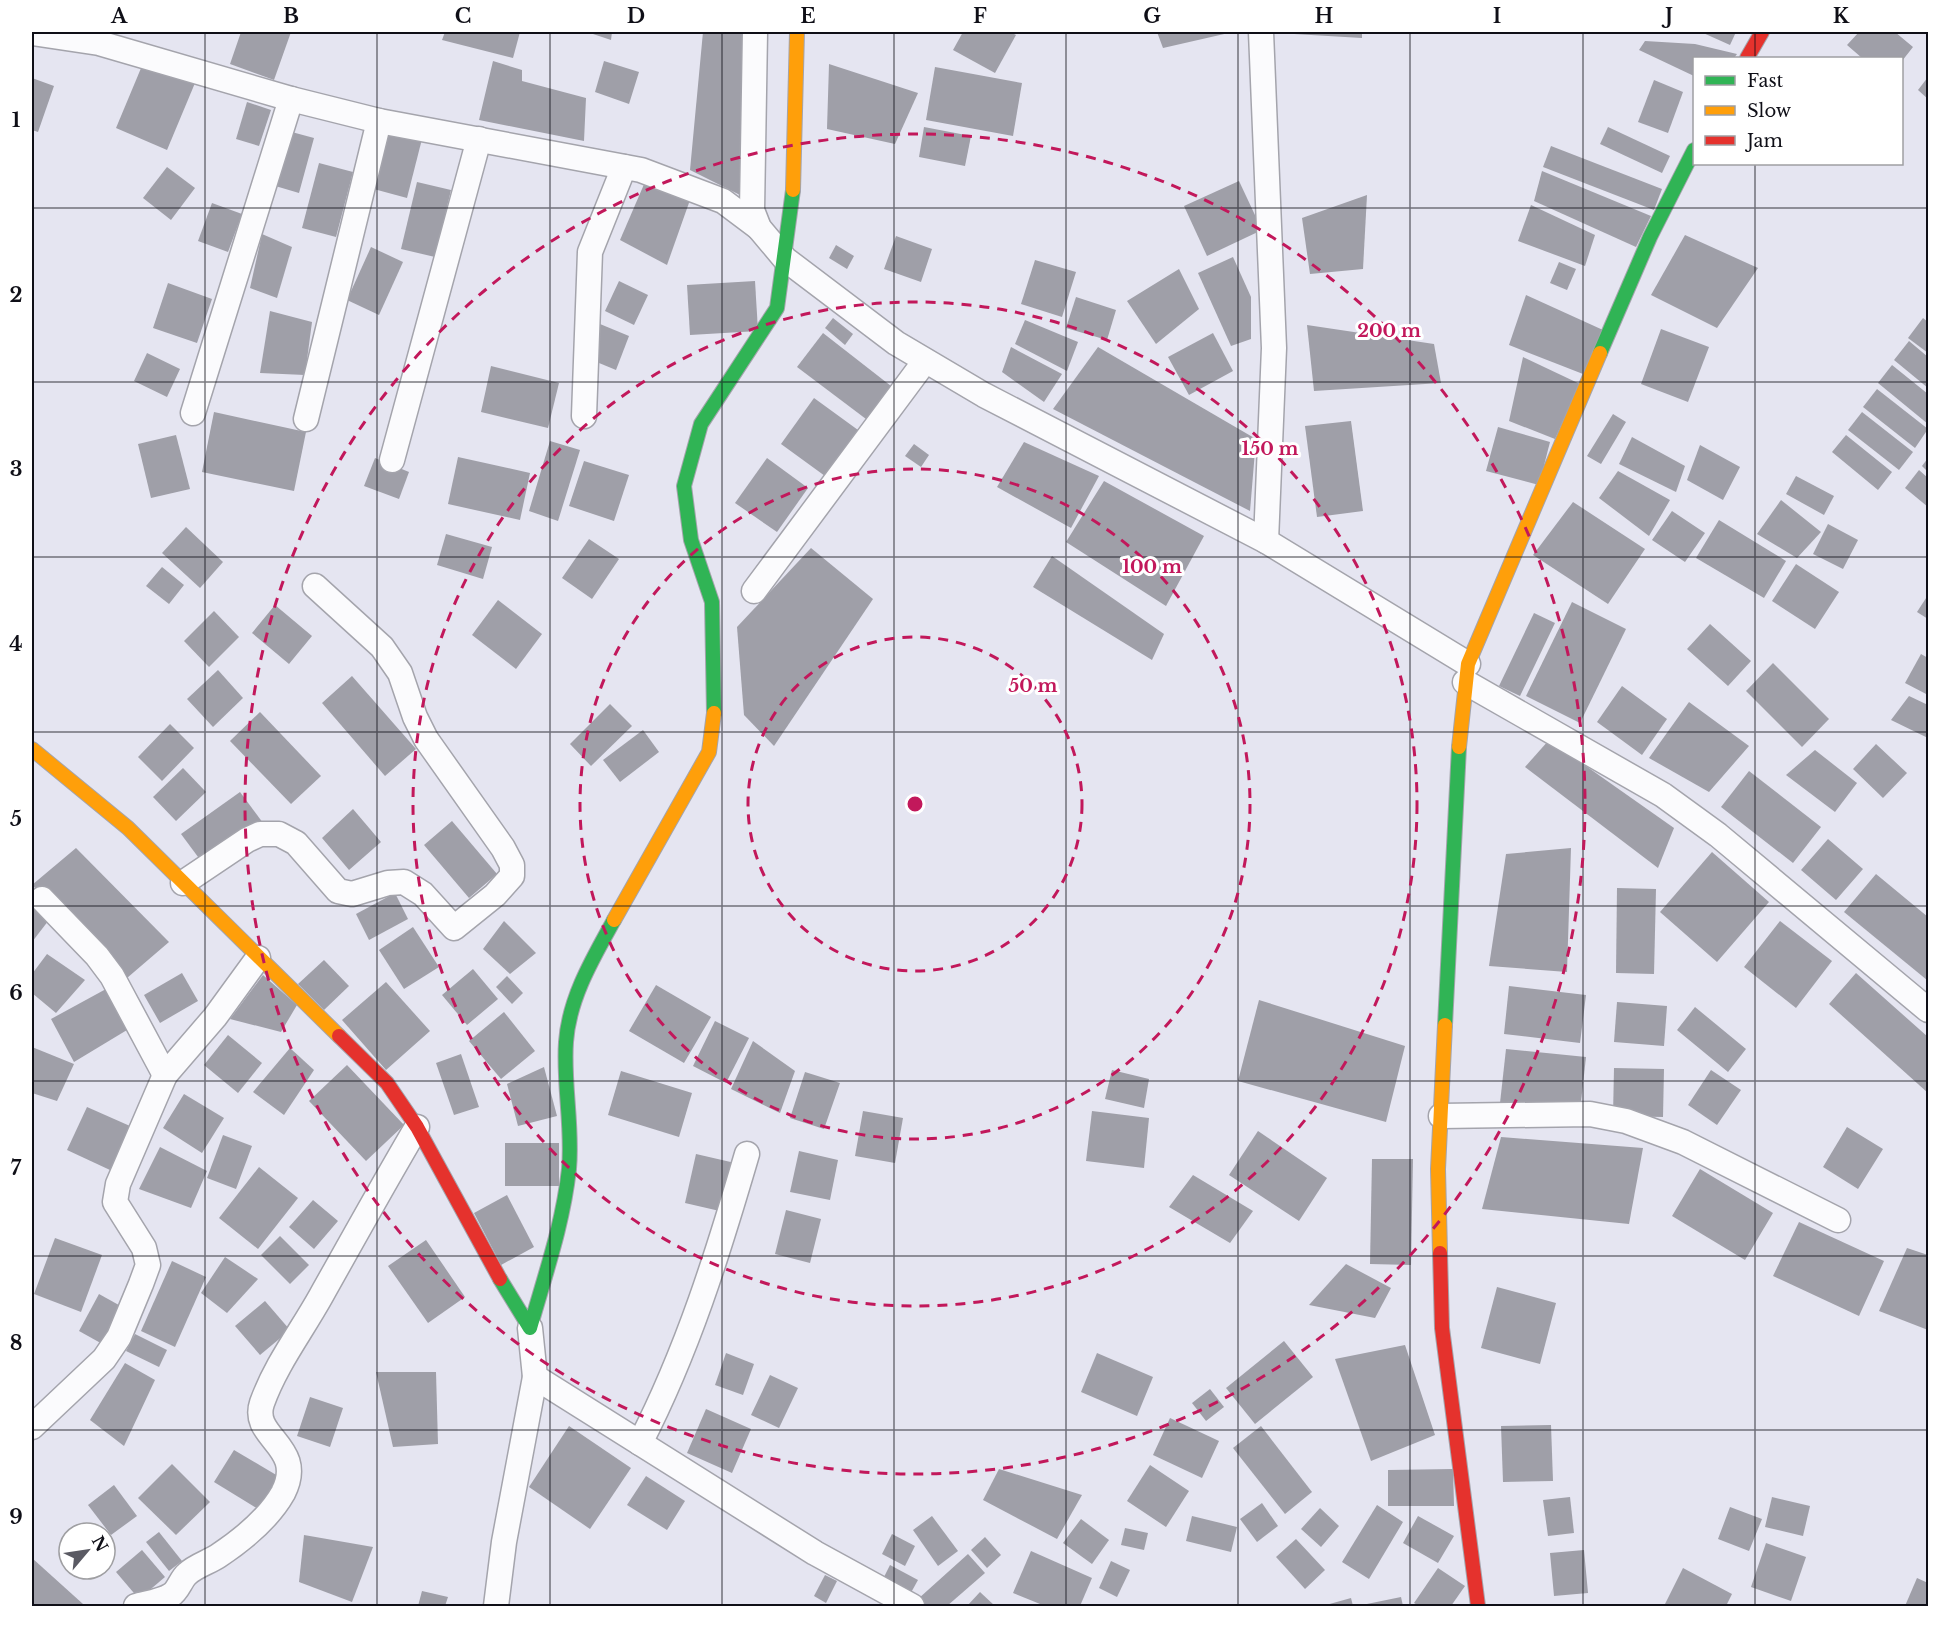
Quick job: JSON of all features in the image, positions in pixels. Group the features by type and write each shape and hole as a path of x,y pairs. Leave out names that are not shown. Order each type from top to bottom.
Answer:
{"street":[{"path":"755,32 752,210 759,228"},
{"path":"496,1606 504,1542 534,1377 530,1328 555,1250 569,1166 566,1046 572,1008 586,973 637,873 709,752 714,729 716,647 712,602 691,540 684,486 701,424 777,308 793,205 797,32"},
{"path":"1260,32 1274,348 1266,541"},
{"path":"1748,57 1762,32"},
{"path":"32,33 99,44 291,99 380,121 624,167 677,183 723,201 759,228 785,259 896,343 984,395 1266,541 1466,673 1663,795 1718,835 1929,1010"},
{"path":"193,412 291,99"},
{"path":"306,419 380,121"},
{"path":"392,460 479,139"},
{"path":"1478,1606 1442,1328 1438,1169 1456,773 1466,673 1650,237 1693,154"},
{"path":"584,416 591,252 624,167"},
{"path":"754,591 925,361"},
{"path":"183,883 247,840 260,834 279,834 296,843 338,891 352,894 388,883 405,882 423,894 454,928 495,895 512,876 512,865 503,848 426,739 415,717 400,673 382,647 315,586"},
{"path":"32,748 97,799 387,1083 417,1127 474,1235 530,1328"},
{"path":"42,899 97,956 112,976 165,1075"},
{"path":"32,1427 104,1359 119,1337 148,1264 144,1248 115,1202 118,1184 165,1075 215,1017 258,958"},
{"path":"1441,1116 1590,1114 1626,1121 1683,1142 1838,1220"},
{"path":"136,1606 171,1601 187,1573 218,1556 250,1533 283,1492 289,1470 288,1460 284,1449 265,1429 260,1418 261,1406 279,1363 317,1303 343,1253 417,1127"},
{"path":"640,1443 663,1399 690,1333 747,1154"},
{"path":"534,1377 815,1552 910,1606"}],"building":[{"path":"241,32 291,32 274,80 230,64"},
{"path":"445,32 520,32 513,58 442,40"},
{"path":"587,32 612,32 611,40"},
{"path":"703,32 745,32 746,198 690,170"},
{"path":"963,32 1010,32 1016,35 995,73 953,50"},
{"path":"1157,32 1233,32 1163,48"},
{"path":"1294,32 1362,32 1362,38 1294,34"},
{"path":"1701,32 1736,32 1730,45"},
{"path":"1859,32 1895,32 1913,47 1903,60 1903,57 1861,57 1847,45"},
{"path":"1645,41 1695,44 1737,54 1735,57 1693,57 1693,76 1639,50"},
{"path":"144,61 195,83 167,150 116,128"},
{"path":"493,61 522,70 522,81 586,98 584,141 479,120"},
{"path":"604,61 639,72 629,104 595,92"},
{"path":"829,64 918,93 895,144 827,129"},
{"path":"935,67 1022,83 1013,136 926,120"},
{"path":"1928,77 1928,99 1918,90"},
{"path":"32,78 54,86 38,132 32,130"},
{"path":"1654,80 1683,92 1668,133 1638,122"},
{"path":"247,102 271,110 259,146 236,139"},
{"path":"924,127 971,136 965,166 919,157"},
{"path":"1608,127 1670,156 1662,173 1600,144"},
{"path":"385,129 422,139 407,198 370,188"},
{"path":"288,131 314,138 299,193 272,185"},
{"path":"1551,146 1662,189 1654,210 1543,167"},
{"path":"319,163 353,172 336,237 302,228"},
{"path":"167,167 195,188 171,220 143,198"},
{"path":"1542,171 1651,216 1636,247 1534,201"},
{"path":"1239,181 1262,230 1207,256 1184,206"},
{"path":"417,182 451,190 435,257 401,249"},
{"path":"645,182 690,200 667,265 620,240"},
{"path":"1367,195 1363,269 1310,274 1302,218"},
{"path":"212,203 242,214 228,252 198,241"},
{"path":"1531,205 1595,235 1585,266 1518,241"},
{"path":"262,234 292,247 277,298 250,288"},
{"path":"1685,235 1758,268 1717,328 1651,295"},
{"path":"896,236 932,249 921,282 884,269"},
{"path":"836,245 854,256 847,269 829,258"},
{"path":"371,247 403,262 379,315 347,300"},
{"path":"1233,257 1251,297 1251,339 1231,346 1198,273"},
{"path":"1035,260 1076,272 1062,317 1021,304"},
{"path":"1559,262 1576,269 1567,290 1550,283"},
{"path":"1179,269 1199,309 1156,344 1127,301"},
{"path":"619,281 648,295 634,325 605,311"},
{"path":"755,281 758,331 690,335 687,285"},
{"path":"168,283 212,299 197,343 153,328"},
{"path":"1526,295 1603,330 1583,374 1509,345"},
{"path":"1076,297 1116,310 1107,340 1066,328"},
{"path":"270,311 312,322 305,375 260,373"},
{"path":"833,318 853,334 845,345 825,328"},
{"path":"1923,318 1928,322 1928,353 1908,338"},
{"path":"1025,320 1078,342 1067,371 1015,344"},
{"path":"600,324 629,336 616,370 587,358"},
{"path":"1307,325 1434,344 1441,383 1314,391"},
{"path":"1661,329 1709,347 1688,402 1641,384"},
{"path":"823,333 891,386 866,419 797,367"},
{"path":"1213,333 1233,371 1189,395 1168,357"},
{"path":"1909,341 1928,357 1928,388 1894,360"},
{"path":"1011,347 1062,374 1044,402 1002,372"},
{"path":"1098,347 1256,439 1250,511 1053,409"},
{"path":"147,353 180,369 167,397 134,381"},
{"path":"1523,357 1580,384 1555,439 1509,421"},
{"path":"1892,365 1928,394 1928,424 1878,383"},
{"path":"491,366 559,383 548,428 481,412"},
{"path":"1877,389 1928,429 1915,448 1863,407"},
{"path":"814,398 858,430 825,476 781,444"},
{"path":"214,412 306,432 294,491 202,472"},
{"path":"1862,412 1913,452 1899,470 1848,430"},
{"path":"1613,414 1626,422 1601,464 1587,456"},
{"path":"1351,421 1363,511 1317,517 1305,426"},
{"path":"1498,427 1550,442 1539,485 1486,471"},
{"path":"176,435 190,489 151,498 138,444"},
{"path":"1846,435 1892,472 1878,490 1832,452"},
{"path":"1632,437 1685,466 1676,492 1619,464"},
{"path":"550,441 580,450 558,521 529,511"},
{"path":"1024,442 1099,476 1071,528 997,487"},
{"path":"914,444 929,455 921,467 905,456"},
{"path":"1700,445 1740,467 1723,500 1687,480"},
{"path":"458,457 530,473 520,520 448,504"},
{"path":"375,458 409,472 399,499 364,486"},
{"path":"767,458 808,488 777,532 735,503"},
{"path":"1928,458 1928,472 1922,466"},
{"path":"584,461 629,475 614,521 569,506"},
{"path":"1919,470 1928,478 1928,507 1905,488"},
{"path":"1618,471 1670,500 1649,536 1599,498"},
{"path":"1796,476 1834,496 1824,515 1786,494"},
{"path":"1104,481 1204,536 1166,606 1066,542"},
{"path":"1781,500 1821,532 1797,558 1757,534"},
{"path":"1573,502 1645,549 1608,604 1533,555"},
{"path":"1672,511 1705,533 1685,562 1652,540"},
{"path":"1719,520 1786,561 1764,598 1696,558"},
{"path":"1828,524 1858,540 1843,569 1813,554"},
{"path":"186,527 223,562 200,588 162,553"},
{"path":"446,534 492,547 483,579 437,565"},
{"path":"589,539 619,559 592,599 562,578"},
{"path":"811,548 873,599 774,746 744,715 737,627"},
{"path":"1052,556 1164,634 1152,660 1033,587"},
{"path":"1796,564 1839,592 1815,629 1772,601"},
{"path":"162,567 184,585 169,604 146,586"},
{"path":"1928,595 1928,619 1917,612"},
{"path":"498,600 542,634 516,669 472,635"},
{"path":"1572,602 1626,629 1580,723 1526,696"},
{"path":"275,605 312,636 289,664 252,633"},
{"path":"214,611 239,637 209,667 184,641"},
{"path":"1534,613 1555,623 1520,696 1499,686"},
{"path":"1710,624 1751,661 1728,686 1687,649"},
{"path":"1921,654 1928,658 1928,695 1905,683"},
{"path":"1773,663 1829,719 1802,747 1746,691"},
{"path":"218,670 243,698 213,727 187,699"},
{"path":"352,676 416,749 385,776 322,703"},
{"path":"1622,686 1667,719 1642,755 1597,722"},
{"path":"1909,696 1928,705 1928,738 1891,720"},
{"path":"1689,702 1749,746 1709,792 1649,758"},
{"path":"610,704 632,726 591,766 570,744"},
{"path":"260,712 321,776 291,804 230,741"},
{"path":"170,724 194,748 162,781 138,757"},
{"path":"643,730 659,752 620,782 603,760"},
{"path":"1549,740 1674,828 1658,868 1525,767"},
{"path":"1876,744 1907,773 1883,798 1853,769"},
{"path":"1815,750 1857,783 1835,812 1786,775"},
{"path":"183,768 206,792 176,821 153,797"},
{"path":"1749,771 1821,827 1793,863 1721,807"},
{"path":"240,792 263,823 204,865 181,834"},
{"path":"353,809 381,842 349,870 322,838"},
{"path":"452,821 497,874 469,898 424,845"},
{"path":"1828,839 1863,869 1836,900 1801,870"},
{"path":"76,848 169,942 127,978 32,885"},
{"path":"1571,848 1567,972 1489,966 1506,854"},
{"path":"1712,852 1769,902 1717,962 1660,912"},
{"path":"1876,874 1928,917 1927,980 1844,912"},
{"path":"1617,888 1656,889 1654,974 1616,973"},
{"path":"395,893 408,919 369,940 356,914"},
{"path":"32,900 52,916 32,942"},
{"path":"504,921 536,953 510,974 483,949"},
{"path":"1780,921 1832,961 1796,1008 1744,967"},
{"path":"413,927 439,967 404,989 379,950"},
{"path":"47,954 85,980 56,1013 32,993 32,974"},
{"path":"324,960 349,986 324,1010 298,984"},
{"path":"473,969 498,999 467,1025 442,995"},
{"path":"182,973 198,1001 160,1023 144,995"},
{"path":"1856,973 1928,1037 1928,1093 1829,1004"},
{"path":"263,975 297,1005 281,1032 230,1019"},
{"path":"507,976 523,993 512,1004 496,987"},
{"path":"386,982 430,1031 386,1070 342,1020"},
{"path":"656,985 711,1017 684,1063 629,1031"},
{"path":"1509,986 1586,995 1580,1043 1504,1034"},
{"path":"106,989 127,1030 74,1062 51,1019"},
{"path":"1259,1000 1405,1046 1386,1122 1238,1081"},
{"path":"1617,1002 1667,1006 1664,1046 1614,1042"},
{"path":"1695,1007 1746,1049 1728,1072 1677,1030"},
{"path":"504,1012 535,1051 501,1079 469,1041"},
{"path":"715,1021 749,1038 726,1083 693,1066"},
{"path":"228,1035 262,1063 238,1093 204,1065"},
{"path":"753,1041 795,1071 780,1113 731,1089"},
{"path":"32,1047 74,1064 57,1101 32,1093"},
{"path":"290,1048 314,1070 284,1115 253,1092"},
{"path":"1506,1049 1586,1057 1580,1111 1500,1103"},
{"path":"461,1054 479,1107 454,1115 436,1063"},
{"path":"347,1065 404,1125 366,1161 309,1101"},
{"path":"544,1067 557,1116 518,1126 507,1084"},
{"path":"1614,1068 1664,1069 1663,1117 1613,1116"},
{"path":"1112,1070 1149,1079 1144,1108 1105,1099"},
{"path":"1711,1070 1741,1090 1717,1125 1688,1105"},
{"path":"621,1071 692,1093 679,1137 608,1115"},
{"path":"805,1072 840,1083 824,1129 790,1118"},
{"path":"184,1094 224,1118 202,1153 163,1128"},
{"path":"87,1107 130,1126 110,1170 67,1150"},
{"path":"863,1111 903,1118 895,1163 855,1156"},
{"path":"1092,1111 1149,1118 1144,1168 1086,1161"},
{"path":"1847,1127 1883,1149 1858,1189 1823,1167"},
{"path":"1258,1131 1327,1178 1299,1221 1229,1175"},
{"path":"223,1135 252,1146 236,1189 207,1178"},
{"path":"1501,1137 1643,1148 1629,1224 1482,1209"},
{"path":"505,1143 559,1143 559,1186 505,1186"},
{"path":"160,1147 207,1171 191,1208 139,1189"},
{"path":"799,1151 838,1160 830,1200 790,1192"},
{"path":"696,1154 735,1163 724,1212 685,1203"},
{"path":"1372,1159 1413,1159 1411,1265 1370,1264"},
{"path":"259,1167 298,1198 258,1249 219,1218"},
{"path":"1700,1169 1773,1213 1745,1260 1672,1216"},
{"path":"1193,1175 1253,1211 1230,1243 1169,1207"},
{"path":"507,1195 534,1247 501,1265 474,1213"},
{"path":"313,1200 338,1221 314,1249 289,1227"},
{"path":"786,1210 821,1219 810,1263 775,1254"},
{"path":"1799,1222 1884,1261 1859,1316 1773,1276"},
{"path":"280,1236 309,1265 290,1284 261,1255"},
{"path":"55,1238 102,1255 81,1312 34,1294"},
{"path":"426,1240 465,1297 428,1323 388,1266"},
{"path":"1907,1248 1928,1255 1928,1330 1879,1311"},
{"path":"225,1257 258,1279 227,1313 201,1293"},
{"path":"172,1261 206,1277 175,1347 141,1331"},
{"path":"1346,1264 1391,1288 1375,1318 1309,1305"},
{"path":"1497,1287 1556,1303 1540,1364 1481,1348"},
{"path":"99,1294 126,1309 106,1346 79,1331"},
{"path":"265,1301 290,1330 260,1355 235,1326"},
{"path":"135,1334 167,1350 159,1367 126,1351"},
{"path":"1284,1341 1313,1377 1255,1424 1226,1388"},
{"path":"1405,1345 1435,1435 1371,1461 1335,1359"},
{"path":"726,1353 754,1364 743,1395 715,1385"},
{"path":"1097,1353 1153,1377 1137,1416 1081,1392"},
{"path":"125,1363 155,1380 124,1446 90,1420"},
{"path":"376,1372 436,1372 438,1444 393,1447"},
{"path":"770,1375 798,1388 779,1428 751,1415"},
{"path":"1210,1389 1224,1407 1206,1421 1192,1403"},
{"path":"310,1397 343,1408 330,1447 297,1436"},
{"path":"706,1409 751,1429 732,1473 687,1453"},
{"path":"1170,1418 1219,1441 1202,1478 1153,1455"},
{"path":"1551,1425 1553,1481 1503,1482 1501,1426"},
{"path":"569,1426 631,1468 590,1529 529,1487"},
{"path":"1261,1426 1312,1492 1285,1514 1233,1448"},
{"path":"234,1450 283,1479 263,1512 214,1482"},
{"path":"172,1464 210,1502 176,1535 138,1498"},
{"path":"1150,1465 1189,1491 1166,1527 1127,1501"},
{"path":"999,1469 1082,1495 1057,1539 983,1500"},
{"path":"1453,1469 1454,1506 1388,1506 1388,1470"},
{"path":"646,1476 685,1501 667,1530 627,1505"},
{"path":"114,1485 137,1516 117,1531 117,1521 100,1521 88,1505"},
{"path":"1570,1497 1574,1533 1548,1536 1543,1500"},
{"path":"1772,1497 1810,1506 1803,1536 1765,1527"},
{"path":"1262,1503 1278,1526 1257,1542 1240,1519"},
{"path":"1377,1505 1403,1522 1369,1579 1342,1562"},
{"path":"1730,1507 1762,1519 1749,1551 1718,1539"},
{"path":"1320,1508 1339,1526 1321,1547 1301,1529"},
{"path":"932,1516 958,1551 938,1566 913,1530"},
{"path":"1192,1516 1237,1527 1231,1552 1186,1541"},
{"path":"1418,1516 1454,1536 1438,1563 1403,1543"},
{"path":"1081,1519 1109,1540 1092,1564 1063,1543"},
{"path":"1125,1528 1148,1533 1144,1550 1121,1545"},
{"path":"159,1532 182,1561 169,1571 146,1542"},
{"path":"892,1534 915,1546 905,1566 882,1554"},
{"path":"304,1535 373,1547 352,1602 299,1582"},
{"path":"985,1537 1001,1555 987,1568 971,1550"},
{"path":"1296,1539 1325,1570 1305,1589 1276,1557"},
{"path":"1766,1543 1806,1557 1791,1601 1751,1587"},
{"path":"142,1550 165,1577 139,1599 117,1571"},
{"path":"1584,1550 1588,1593 1554,1596 1550,1553"},
{"path":"1031,1551 1092,1578 1080,1606 1045,1606 1013,1593"},
{"path":"968,1554 985,1573 947,1606 925,1606 918,1599"},
{"path":"32,1558 83,1604 80,1606 32,1606"},
{"path":"1111,1561 1130,1570 1117,1597 1099,1588"},
{"path":"890,1565 918,1580 908,1598 881,1583"},
{"path":"1438,1568 1465,1586 1451,1606 1419,1606 1414,1603"},
{"path":"1683,1568 1732,1594 1726,1606 1664,1606"},
{"path":"825,1575 837,1581 826,1603 814,1596"},
{"path":"1917,1578 1928,1583 1928,1606 1905,1606"},
{"path":"422,1591 448,1597 445,1606 418,1606"},
{"path":"980,1592 995,1606 967,1606"},
{"path":"1401,1597 1403,1606 1362,1606 1362,1605"},
{"path":"1351,1598 1353,1606 1326,1606 1326,1605"}],"traffic: fast":[{"path":"1600,353 1650,237 1693,152"},
{"path":"714,713 712,602 691,540 684,486 701,424 777,308 793,190"},
{"path":"1445,1025 1459,747"},
{"path":"500,1279 530,1328 558,1230 569,1169 570,1137 565,1058 568,1026 583,979 614,920"}],"traffic: slow":[{"path":"793,190 797,32"},
{"path":"1459,747 1468,664 1600,353"},
{"path":"614,920 709,752 714,713"},
{"path":"32,749 128,828 339,1036"},
{"path":"1440,1253 1438,1169 1445,1025"}],"traffic: jam":[{"path":"1748,57 1762,32"},
{"path":"339,1036 387,1083 417,1127 500,1279"},
{"path":"1440,1253 1442,1328 1478,1606"}]}
